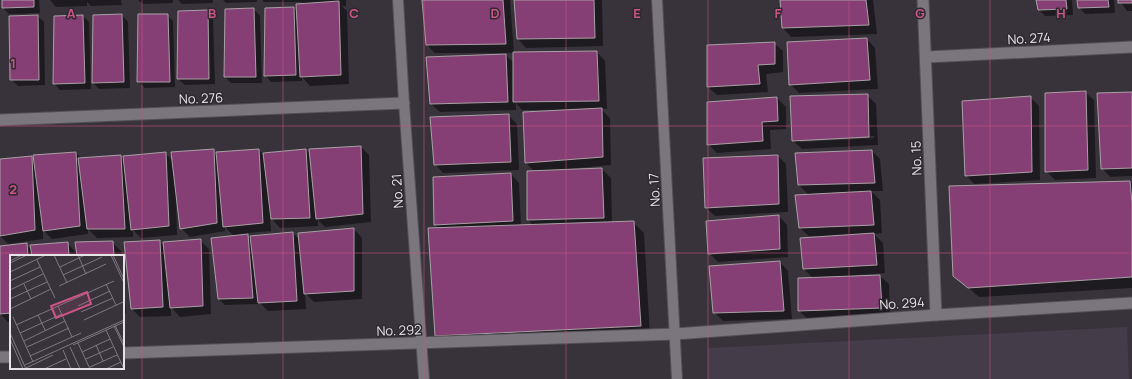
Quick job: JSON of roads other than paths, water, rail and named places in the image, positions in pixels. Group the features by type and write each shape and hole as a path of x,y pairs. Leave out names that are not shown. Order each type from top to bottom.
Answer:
{"street":[{"name":"No. 15","path":"923,0 936,315"},
{"name":"No. 274","path":"926,57 1132,47"},
{"name":"No. 276","path":"0,120 404,103"},
{"name":"No. 294","path":"675,334 936,315 1132,303"},
{"name":"No. 292","path":"124,353 675,334"},
{"path":"0,358 10,357"}],"lane":[{"name":"No. 21","path":"398,0 424,379"},
{"name":"No. 17","path":"657,0 677,379"}]}
